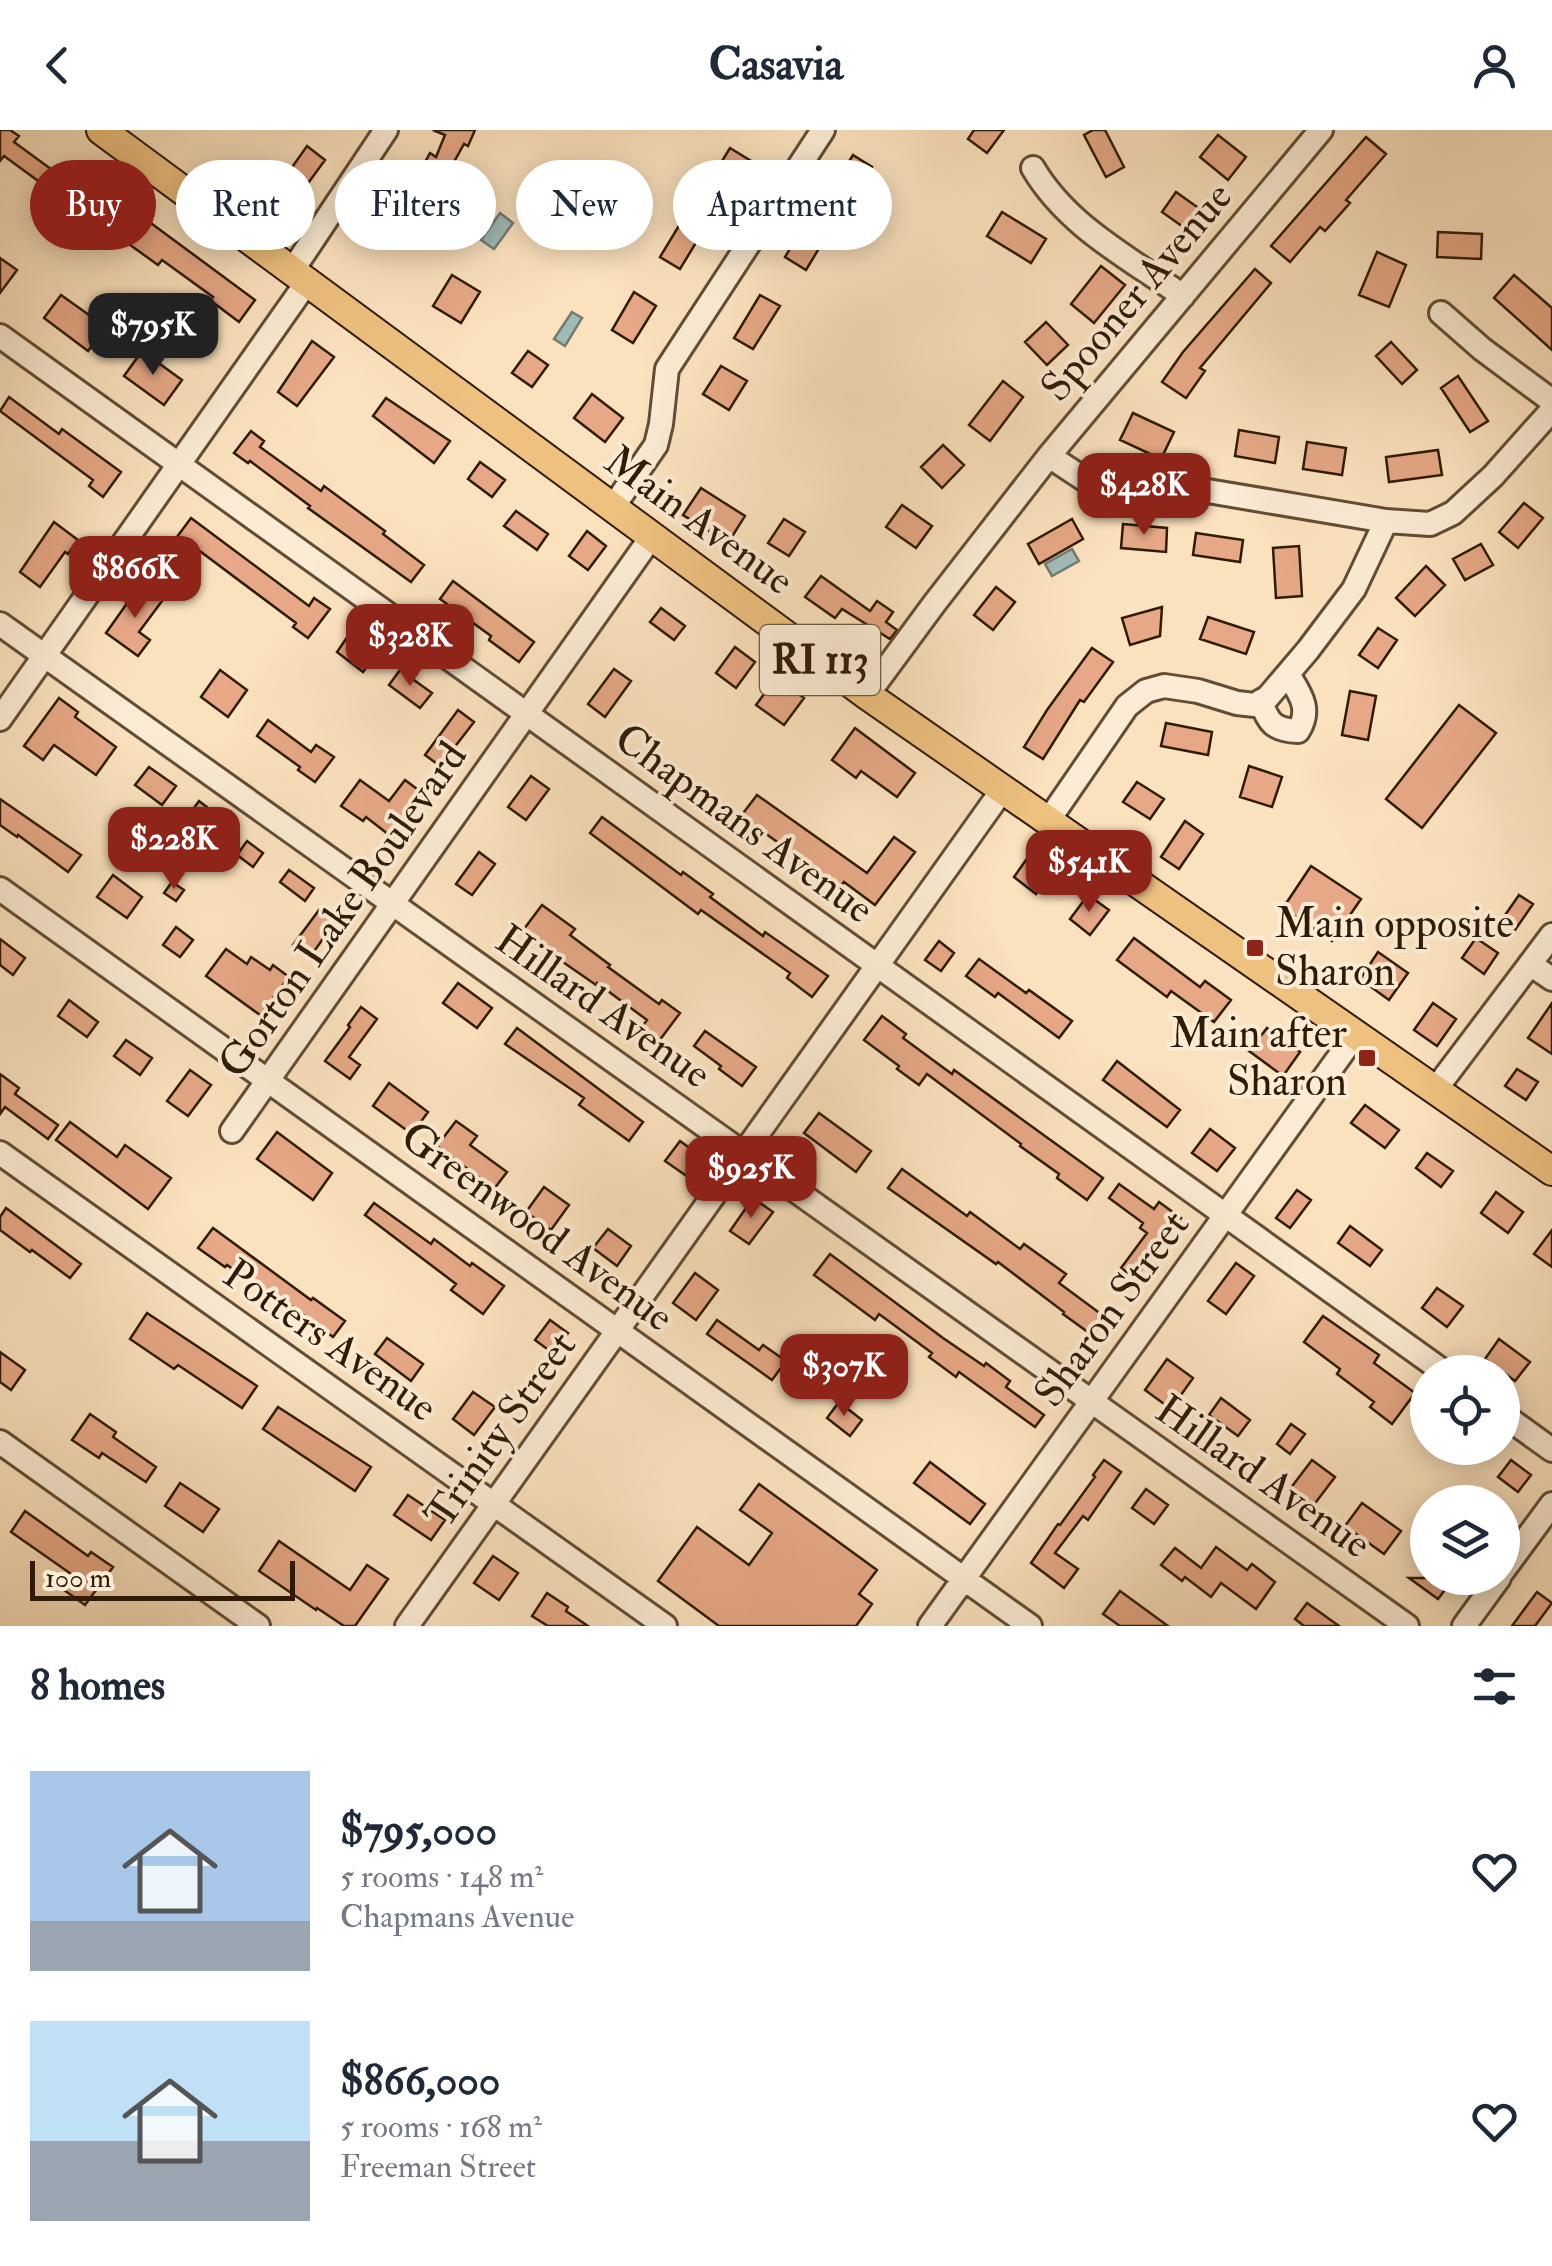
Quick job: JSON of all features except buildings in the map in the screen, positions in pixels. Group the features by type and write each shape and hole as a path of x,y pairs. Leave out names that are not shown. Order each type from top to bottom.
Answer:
{"main road":[{"name":"Main Avenue","path":"101,130 867,694 1552,1171"}],"street":[{"path":"0,719 179,464 299,277 386,130"},
{"path":"613,507 656,446 667,369 823,130"},
{"name":"Spooner Avenue","path":"867,694 1049,456 1321,130"},
{"path":"1032,168 1047,192 1077,222 1183,296"},
{"path":"1441,312 1482,350 1552,400"},
{"name":"Chapmans Avenue","path":"0,336 1420,1355"},
{"path":"1049,456 1084,479 1190,488 1386,521 1430,524 1453,513 1494,476 1552,410"},
{"path":"1048,820 1127,706 1146,691 1164,686 1255,705 1268,697 1354,589 1386,521"},
{"name":"Gorton Lake Boulevard","path":"232,1131 652,536"},
{"name":"Hillard Avenue","path":"0,624 1407,1626"},
{"path":"1261,701 1267,719 1282,730 1298,731 1306,704 1288,674"},
{"name":"Trinity Street","path":"408,1626 1003,789"},
{"name":"Greenwood Avenue","path":"0,889 1030,1626"},
{"path":"1435,1090 1552,936"},
{"path":"1530,964 1552,979"},
{"name":"Sharon Street","path":"930,1626 1355,1035"},
{"name":"Potters Avenue","path":"0,1153 665,1626"},
{"path":"1520,1427 1552,1450"},
{"path":"0,1442 258,1626"},
{"path":"1520,1549 1552,1504"},
{"path":"1464,1626 1486,1595"}],"water":[{"path":"500,213 513,223 496,246 496,219"},
{"path":"572,312 582,318 565,346 554,339"},
{"path":"1072,549 1079,561 1052,576 1045,564"}],"place":[{"name":"Main opposite Sharon","path":"1255,948"},
{"name":"Main after Sharon","path":"1367,1058"}]}
